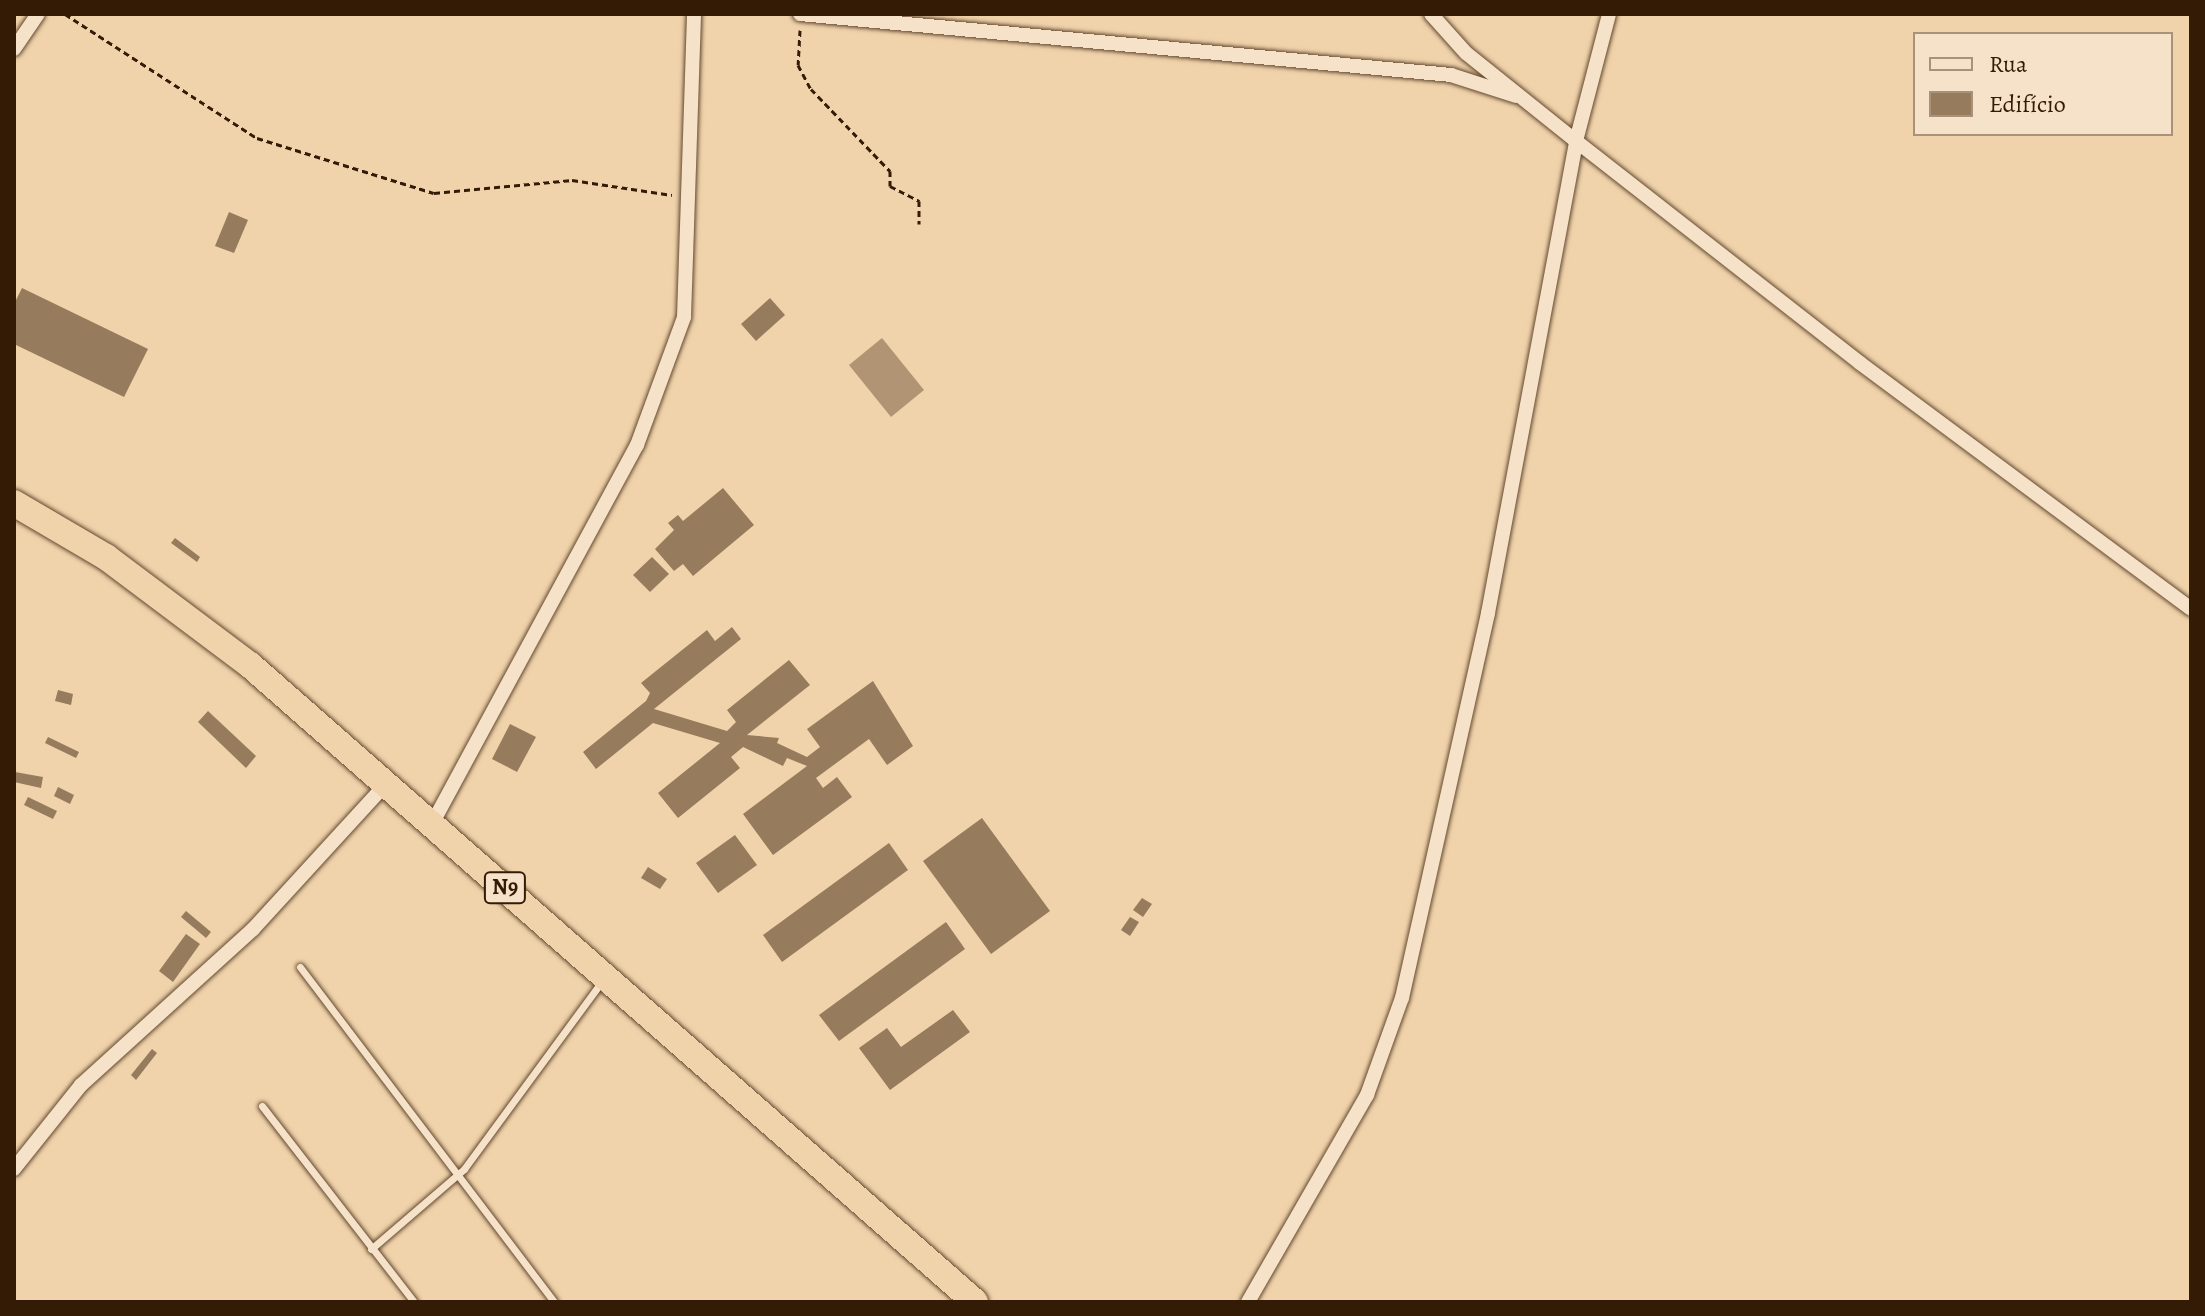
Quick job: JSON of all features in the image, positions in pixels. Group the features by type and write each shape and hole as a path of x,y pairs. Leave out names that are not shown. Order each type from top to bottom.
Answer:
{"highway":[{"name":"N9","path":"14,503 130,575 250,665 975,1302"}],"street":[{"path":"14,49 38,14"},
{"path":"432,824 637,445 684,317 691,198 694,14"},
{"path":"799,14 1451,75 1524,98"},
{"path":"1431,14 1466,53 1576,141 1873,373 2191,609"},
{"path":"1248,1302 1367,1095 1402,998 1488,613 1576,141 1609,14"},
{"path":"14,1169 81,1085 253,929 387,783"}],"lane":[{"path":"300,967 554,1302"},
{"path":"371,1249 457,1175 552,1055 605,976"},
{"path":"262,1106 414,1302"}],"path":[{"path":"65,14 257,138 434,193 572,180 691,198"},
{"path":"799,14 798,65 811,89 890,171 890,186 919,201 919,224"}],"shaded area":[{"path":"882,338 924,390 891,417 849,365"}],"building":[{"path":"229,212 248,220 234,253 215,246"},
{"path":"22,288 148,349 124,397 14,344 14,304"},
{"path":"770,298 785,315 756,341 741,324"},
{"path":"723,488 754,525 693,576 683,564 674,571 655,549 674,530 668,523 678,515 683,521"},
{"path":"175,538 200,557 197,562 171,543"},
{"path":"652,557 669,574 650,592 633,575"},
{"path":"732,627 741,639 654,709 727,731 736,722 727,710 789,660 810,685 747,735 779,738 777,743 807,757 820,747 807,729 873,681 913,746 887,765 869,739 816,778 823,788 837,777 852,797 773,855 743,814 807,766 787,758 783,766 743,747 731,757 740,768 678,818 658,793 720,743 653,723 596,769 583,752 646,701 650,693 641,683 707,630 715,641"},
{"path":"58,690 73,694 71,705 55,701"},
{"path":"208,711 256,756 246,768 198,722"},
{"path":"510,724 536,737 517,772 492,759"},
{"path":"48,737 79,752 76,758 45,743"},
{"path":"15,772 43,777 41,788 14,782"},
{"path":"58,787 74,795 70,804 54,796"},
{"path":"28,797 57,811 53,819 24,805"},
{"path":"982,818 1050,911 991,954 923,861"},
{"path":"735,835 757,865 718,893 696,863"},
{"path":"889,843 908,870 782,962 763,935"},
{"path":"648,867 667,879 660,889 641,878"},
{"path":"1142,898 1152,904 1143,917 1133,910"},
{"path":"186,911 211,932 206,938 181,917"},
{"path":"1130,917 1139,922 1130,936 1121,930"},
{"path":"946,922 965,949 839,1041 819,1015"},
{"path":"186,934 200,944 173,982 159,971"},
{"path":"953,1010 970,1032 890,1090 859,1048 887,1028 901,1047"},
{"path":"152,1049 157,1053 136,1080 131,1075"}]}
